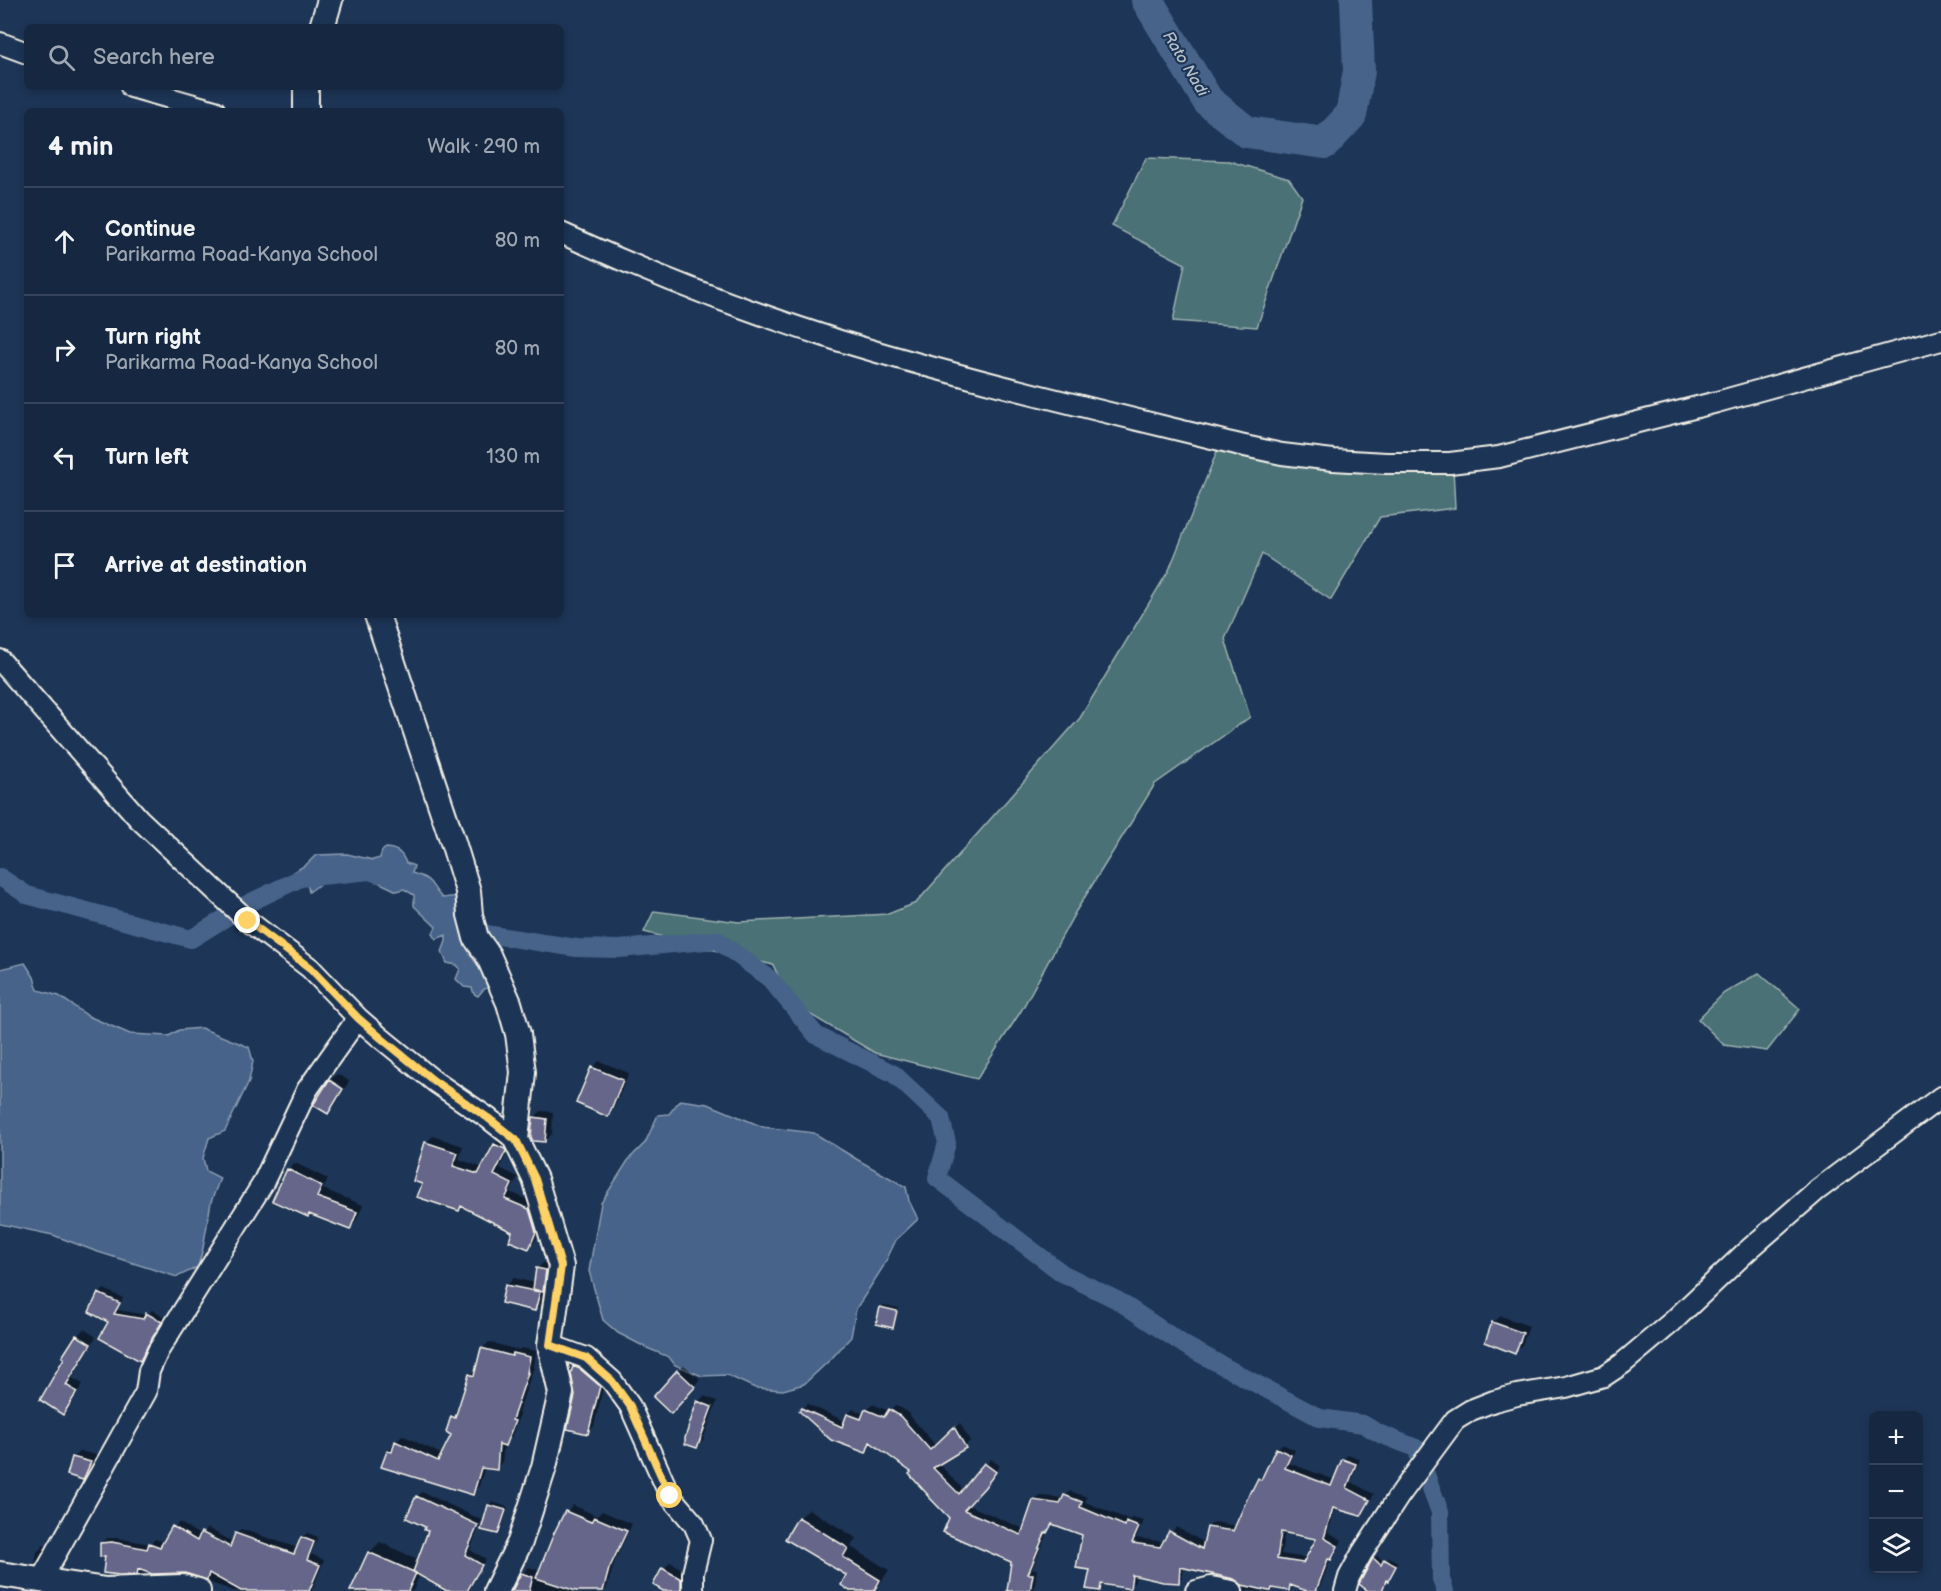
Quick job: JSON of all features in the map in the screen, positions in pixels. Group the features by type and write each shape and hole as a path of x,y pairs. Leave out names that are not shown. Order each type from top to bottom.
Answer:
{"street":[{"path":"323,24 330,0"},
{"path":"0,43 24,52"},
{"path":"142,90 204,108"},
{"path":"306,90 306,108"},
{"path":"564,234 679,285 839,340 951,373 1240,445 1282,454 1333,460 1450,463 1499,457 1717,402 1941,340"},
{"path":"378,618 453,842 468,891 470,915 476,938 488,955 509,1004 518,1034 523,1072 516,1140"},
{"path":"0,660 139,819 248,921 310,968 358,1018 434,1081 516,1140 535,1179 561,1266 550,1345 561,1393 544,1467 520,1542 496,1591"},
{"path":"41,1580 146,1392 149,1371 158,1351 262,1185 307,1090 358,1018"},
{"path":"1345,1591 1349,1577 1362,1553 1392,1506 1455,1420 1471,1410 1494,1401 1587,1382 1604,1376 1664,1329 1816,1191 1941,1097"},
{"path":"550,1345 586,1358 612,1381 630,1406 670,1496 694,1524 701,1540 693,1573 693,1591"},
{"path":"0,1574 106,1590 182,1587 198,1591"},
{"path":"1196,1591 1211,1587 1232,1591"}],"green space":[{"path":"1146,158 1229,161 1289,179 1302,197 1257,327 1173,321 1185,264 1112,226"},
{"path":"1218,449 1453,468 1455,508 1380,517 1331,600 1262,554 1225,639 1250,717 1155,784 1076,911 1021,1011 977,1079 875,1053 791,1003 773,965 644,932 654,911 739,922 888,914 916,903 1080,718 1169,570"},
{"path":"1759,973 1800,1009 1767,1051 1724,1045 1698,1019 1724,993"}],"water":[{"path":"386,848 399,852 406,863 414,866 412,873 428,880 442,898 459,896 458,913 462,935 474,961 490,986 478,996 474,994 472,988 464,987 456,979 460,969 457,965 447,963 442,952 446,935 436,939 433,933 436,927 414,906 414,895 404,889 397,891 366,877 341,872 331,873 309,892 304,880 294,872 316,855 347,854 373,860 380,858 382,851"},
{"path":"25,963 34,977 38,990 59,996 88,1016 130,1034 169,1036 179,1030 201,1028 249,1047 253,1061 249,1081 225,1131 209,1138 203,1158 206,1171 220,1178 211,1202 198,1267 177,1277 53,1235 0,1224 0,969"},
{"path":"680,1100 708,1104 763,1127 814,1133 906,1187 909,1201 918,1219 896,1240 883,1267 856,1309 851,1337 804,1384 783,1390 755,1388 727,1375 702,1376 675,1365 669,1357 618,1333 603,1320 589,1271 601,1203 629,1159 645,1143 658,1115 669,1114"}],"building":[{"path":"591,1067 623,1080 608,1117 576,1103"},
{"path":"329,1080 343,1089 328,1114 313,1105"},
{"path":"533,1117 547,1119 545,1142 533,1141 531,1137"},
{"path":"425,1142 458,1153 453,1166 478,1174 494,1144 505,1149 494,1175 512,1184 505,1199 529,1209 536,1232 529,1249 509,1241 512,1232 461,1206 459,1211 417,1197 422,1184 413,1181"},
{"path":"287,1169 322,1186 317,1197 357,1212 350,1230 309,1214 308,1217 272,1201"},
{"path":"536,1268 546,1270 543,1292 533,1289"},
{"path":"505,1285 540,1292 535,1311 501,1303"},
{"path":"98,1293 120,1303 114,1314 143,1319 146,1313 162,1322 140,1361 99,1338 108,1322 89,1312"},
{"path":"880,1307 897,1311 893,1328 876,1324"},
{"path":"1492,1322 1523,1333 1515,1354 1485,1342"},
{"path":"76,1335 91,1344 66,1385 77,1392 63,1415 40,1400"},
{"path":"481,1348 512,1356 513,1353 530,1357 528,1373 512,1420 515,1421 505,1446 499,1444 497,1470 481,1468 473,1495 381,1467 387,1451 392,1452 395,1441 438,1461 451,1435 446,1432 451,1416 455,1418 469,1374 474,1376"},
{"path":"573,1366 600,1386 588,1434 567,1429 575,1396 571,1373"},
{"path":"677,1370 695,1387 671,1414 653,1397"},
{"path":"697,1401 712,1407 697,1448 685,1444 685,1438"},
{"path":"801,1408 842,1427 847,1414 861,1419 865,1409 884,1417 889,1409 900,1416 930,1450 954,1427 966,1448 933,1468 959,1494 984,1463 996,1472 964,1510 1021,1535 1033,1500 1060,1504 1064,1495 1082,1502 1080,1507 1125,1526 1126,1522 1139,1527 1132,1543 1160,1547 1169,1531 1202,1549 1207,1527 1233,1531 1251,1490 1258,1478 1261,1480 1276,1448 1291,1455 1285,1468 1331,1486 1342,1459 1356,1464 1347,1488 1370,1500 1361,1516 1333,1508 1324,1538 1338,1546 1331,1560 1328,1559 1316,1591 1307,1591 1290,1585 1289,1591 1272,1588 1269,1591 1242,1585 1234,1579 1180,1567 1179,1583 1132,1575 1130,1589 1101,1584 1100,1591 1086,1589 1090,1570 1076,1568 1082,1535 1052,1524 1045,1533 1028,1574 1033,1574 1030,1591 1007,1591 1011,1562 943,1532 949,1518 909,1474 911,1472 870,1442 866,1453 831,1440 799,1411","holes":["1281,1532 1316,1539 1303,1563 1277,1559"]},
{"path":"72,1457 91,1462 83,1480 67,1475"},
{"path":"416,1496 478,1525 465,1555 482,1565 467,1591 447,1591 413,1572 428,1531 424,1530 425,1527 406,1518"},
{"path":"488,1505 506,1510 498,1534 481,1530"},
{"path":"565,1511 591,1522 594,1517 627,1531 609,1569 603,1591 576,1591 536,1578"},
{"path":"798,1517 848,1548 843,1557 880,1580 874,1591 850,1591 841,1585 846,1575 785,1539"},
{"path":"172,1526 197,1541 201,1532 230,1547 235,1533 294,1554 301,1537 314,1542 307,1560 320,1565 309,1591 241,1591 209,1573 207,1580 185,1573 152,1574 138,1569 137,1575 103,1573 105,1556 100,1557 100,1543 112,1542 147,1549 149,1543 160,1547"},
{"path":"368,1552 416,1573 408,1591 350,1591"},
{"path":"1373,1558 1381,1565 1384,1559 1396,1566 1388,1581 1386,1580 1382,1591 1368,1591 1359,1584"},
{"path":"662,1568 681,1579 681,1591 663,1591 653,1585"},
{"path":"521,1573 533,1577 529,1591 512,1591"}],"waterway":[{"name":"Rato Nadi","path":"1147,0 1208,101 1247,132 1325,143 1351,115 1359,71 1356,0"},
{"path":"0,877 27,895 191,939 251,902 301,878 370,871 378,874"},
{"path":"468,922 486,934 577,948 619,949 717,940 770,979 816,1035 894,1074 941,1118 947,1143 937,1178 1062,1273 1117,1300 1186,1346 1320,1418 1363,1424 1380,1434 1416,1448 1440,1512 1441,1579 1445,1591"}],"route":[{"path":"248,921 310,968 358,1018 381,1038 434,1081 516,1140 535,1179 561,1266 550,1345 586,1358 612,1381 630,1406 670,1496"}]}
